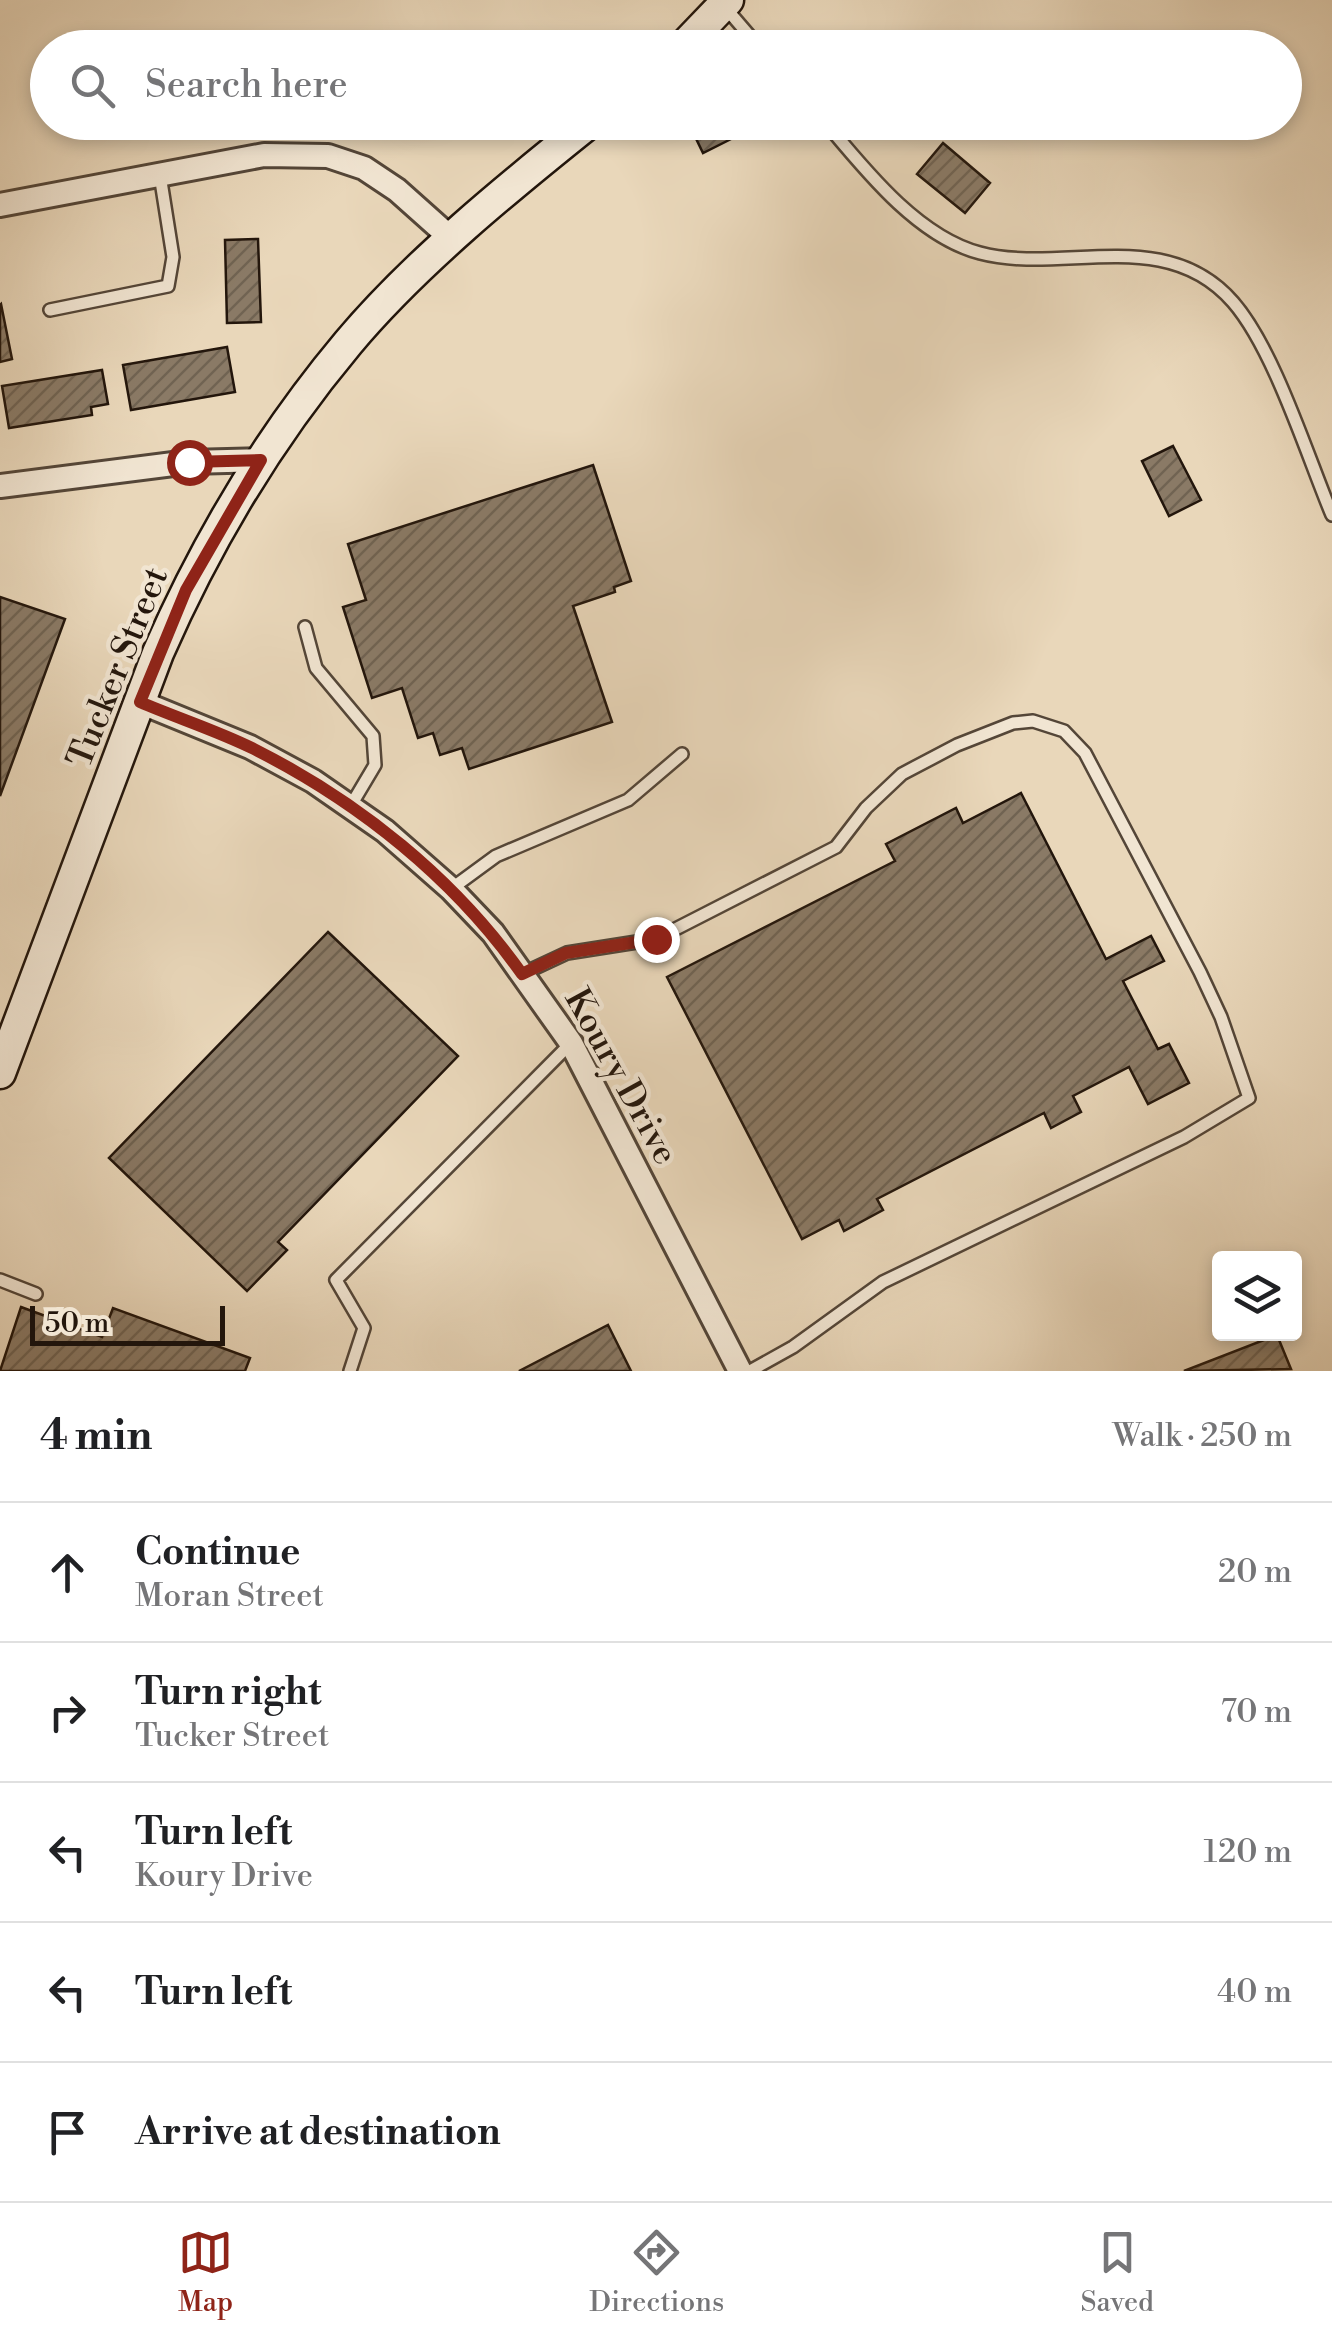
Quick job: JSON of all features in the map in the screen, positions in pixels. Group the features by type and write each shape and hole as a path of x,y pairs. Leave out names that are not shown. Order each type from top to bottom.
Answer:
{"street":[{"path":"700,30 726,3"},
{"name":"Tucker Street","path":"0,1073 7,1035 186,590 261,460 350,340 407,280 569,140"},
{"path":"0,204 264,156 328,156 364,168 396,190 453,240"},
{"path":"0,486 189,462 261,460"},
{"name":"Koury Drive","path":"140,702 250,747 313,781 384,831 451,889 493,933 571,1043 740,1371"}],"lane":[{"path":"726,3 746,30"},
{"path":"842,140 924,227 954,243 981,253 1016,257 1154,258 1206,279 1233,302 1264,349 1332,515"},
{"path":"50,310 168,286 173,257 160,175"},
{"path":"305,627 316,668 373,736 375,765 350,807"},
{"path":"522,974 566,953 656,939 836,847 866,808 902,774 957,745 1012,723 1033,721 1064,731 1085,753 1200,972 1249,1098 1184,1137 883,1282 793,1347 750,1371"},
{"path":"451,889 496,856 628,800 682,754"},
{"path":"350,1371 364,1328 336,1280 571,1043"},
{"path":"0,1280 36,1294"}],"building":[{"path":"697,140 729,140 703,153"},
{"path":"943,143 990,183 965,213 917,174"},
{"path":"258,239 261,322 227,323 225,240"},
{"path":"0,305 12,359 0,362"},
{"path":"227,347 235,392 131,410 123,365"},
{"path":"102,370 108,404 91,407 92,415 9,428 2,386"},
{"path":"1173,446 1201,500 1169,516 1142,461"},
{"path":"593,465 631,581 614,587 615,592 573,606 612,722 469,769 462,748 440,755 433,733 418,738 402,688 372,698 343,607 366,600 348,544"},
{"path":"0,597 65,619 0,796"},
{"path":"1021,793 1106,959 1151,936 1164,961 1123,981 1158,1049 1169,1044 1189,1083 1148,1104 1129,1067 1073,1096 1081,1112 1051,1128 1044,1113 877,1199 883,1210 844,1231 839,1220 802,1239 667,977 895,861 886,844 956,808 963,823"},
{"path":"328,932 458,1056 278,1242 287,1250 247,1291 109,1158"},
{"path":"21,1307 102,1337 113,1308 250,1358 245,1371 0,1371"},
{"path":"608,1325 631,1371 519,1371"},
{"path":"1262,1341 1279,1341 1291,1369 1184,1371"}],"route":[{"path":"189,462 261,460 186,590 140,702 250,747 313,781 384,831 451,889 493,933 522,974 566,953 656,939"}]}
